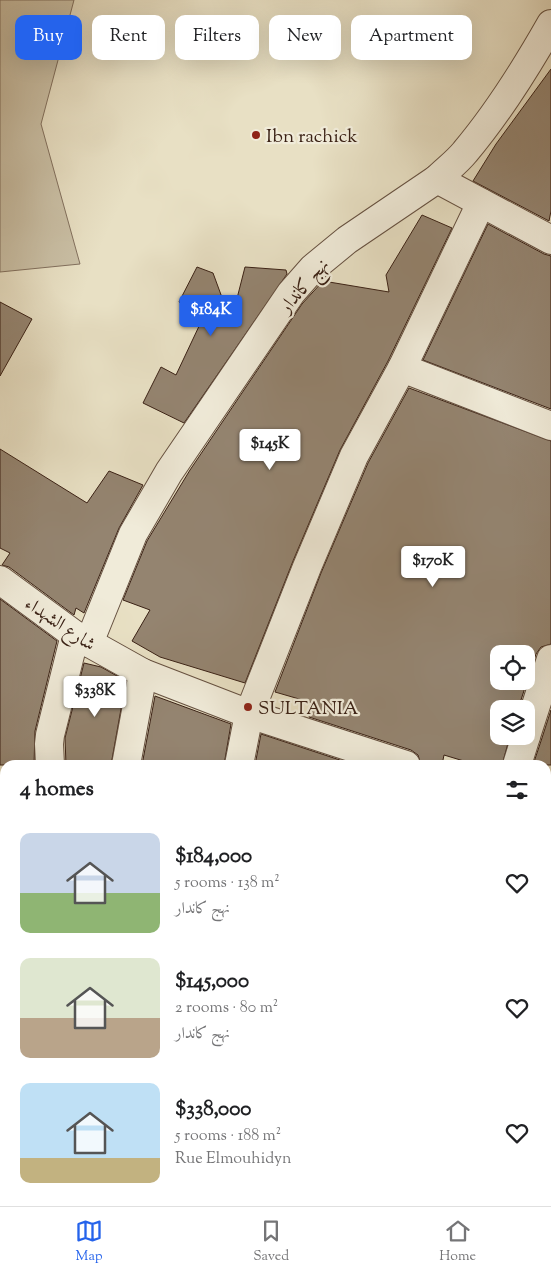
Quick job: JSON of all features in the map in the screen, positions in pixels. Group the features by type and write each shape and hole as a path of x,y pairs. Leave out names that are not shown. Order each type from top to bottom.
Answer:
{"street":[{"name":"نهج كاندار","path":"50,760 48,744 50,735 82,639 134,534 170,472 292,293 313,268 347,240 437,179 465,154 541,60 551,24"},
{"path":"437,179 551,239"},
{"path":"241,760 249,714 307,567 354,456 402,368 481,203"},
{"path":"402,368 551,426"},
{"name":"شارع الشهداء","path":"0,580 82,639 143,673 249,714 391,760"},
{"path":"535,708 551,659"},
{"path":"127,760 143,673"},
{"path":"519,760 523,745"}],"shaded area":[{"path":"0,0 74,0 70,15 15,15 15,60 58,60 41,124 80,264 0,272"}],"building":[{"path":"551,69 551,211 549,221 473,181 496,144"},
{"path":"422,215 452,228 388,361 340,450 293,561 245,683 160,657 132,641 150,610 123,600 147,541 190,470 302,304 323,281 389,292 386,275"},
{"path":"488,224 551,256 551,409 423,360"},
{"path":"197,267 213,273 231,322 245,267 286,270 287,274 184,423 143,403 161,367 176,375 201,322 179,302"},
{"path":"0,302 32,319 0,376"},
{"path":"409,388 551,441 551,644 541,647 535,657 535,645 490,645 490,690 524,690 521,700 490,700 490,745 508,745 503,760 460,760 444,755 443,760 420,760 418,755 411,750 309,717 313,703 275,692 321,573 368,463"},
{"path":"0,449 87,503 109,471 143,485 119,528 84,613 76,608 74,615 9,567 2,565 10,553 0,548"},
{"path":"0,599 57,641 35,731 34,760 0,760"},
{"path":"84,663 101,667 126,681 112,760 66,760 65,738"},
{"path":"155,696 231,724 225,760 143,760"},
{"path":"551,710 551,760 535,760"},
{"path":"261,734 340,760 256,760"}],"place":[{"name":"Ibn rachick","path":"256,135"},
{"name":"SULTANIA","path":"248,707"}]}
